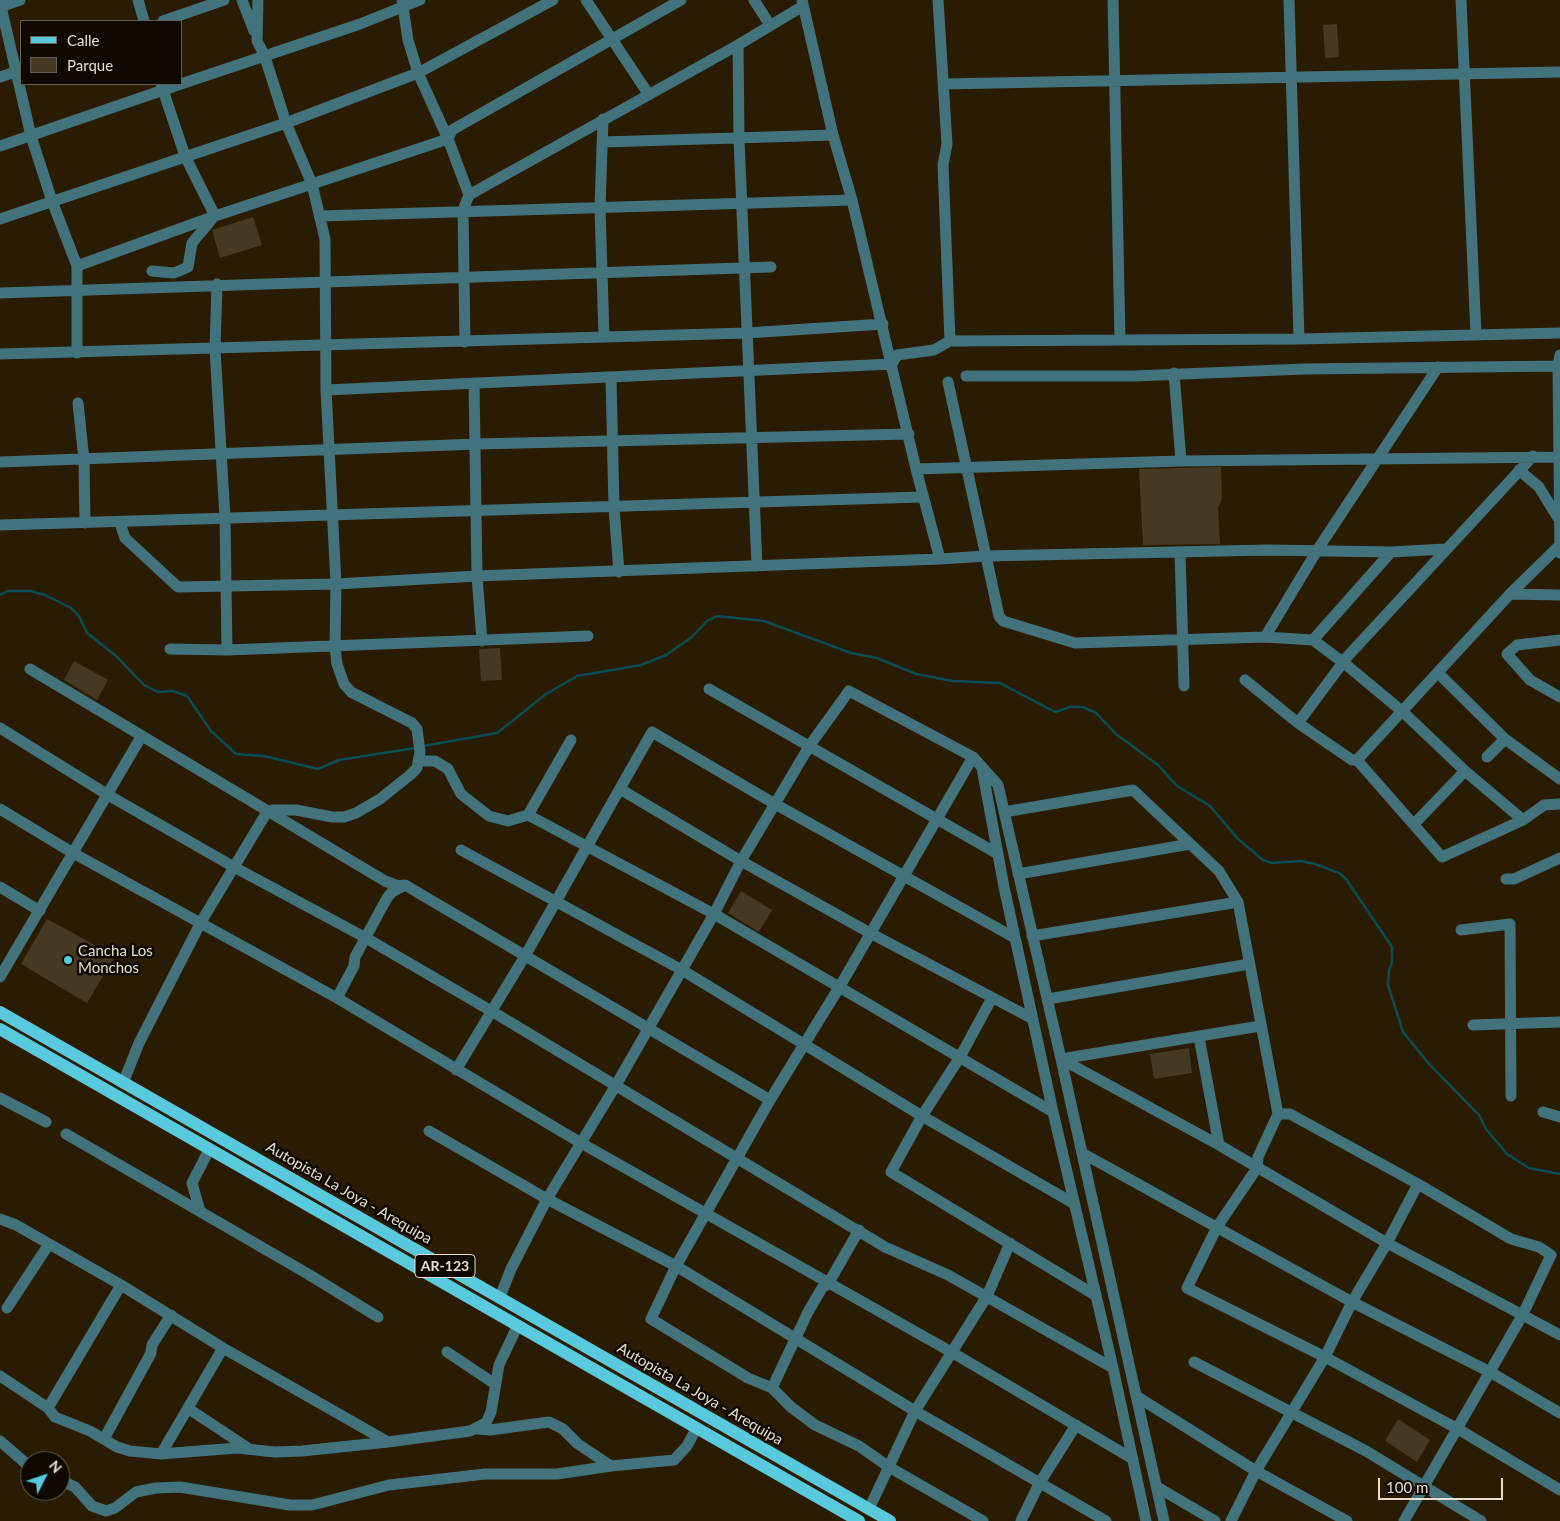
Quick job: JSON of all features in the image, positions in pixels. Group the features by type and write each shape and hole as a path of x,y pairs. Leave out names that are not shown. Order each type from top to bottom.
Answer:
{"main road":[{"name":"Autopista La Joya - Arequipa","path":"0,1012 890,1521"},
{"name":"Autopista La Joya - Arequipa","path":"0,1029 517,1327 859,1521"}],"street":[{"path":"0,76 19,70 1,5 20,0"},
{"path":"138,0 144,20"},
{"path":"166,20 224,0"},
{"path":"123,1083 139,1043 201,922 267,812 273,810 296,810 332,817 344,817 356,813 396,787 417,768 420,752 417,728 351,692 344,684 337,664 335,647 336,584 326,390 325,239 312,184 286,123 264,54 257,41 242,0"},
{"path":"257,41 258,0"},
{"path":"182,84 264,54 360,24 402,4 420,0"},
{"path":"0,219 286,123 418,73 553,0"},
{"path":"586,0 610,40 649,95"},
{"path":"77,266 215,216 448,139 452,130 681,0"},
{"path":"754,0 770,25"},
{"path":"938,0 947,144 943,165 950,341"},
{"path":"1113,0 1113,82 1120,340"},
{"path":"1289,0 1299,339"},
{"path":"1461,0 1476,335"},
{"path":"465,342 463,210 469,194 738,45 802,3 832,135 852,200 909,434 922,497 940,560"},
{"path":"402,4 408,40 418,73 448,139 469,194"},
{"path":"738,45 739,139 757,566"},
{"path":"943,84 1560,72"},
{"path":"22,85 31,136 52,201 77,266 77,353"},
{"path":"0,146 162,87 175,85"},
{"path":"162,87 185,156 215,216"},
{"path":"603,119 604,142 600,208 604,272 604,337"},
{"path":"604,142 832,135"},
{"path":"320,216 463,210 600,208 852,200"},
{"path":"152,271 174,273 188,267 192,243 199,232 215,216"},
{"path":"0,293 325,280 464,278 771,267"},
{"path":"217,284 215,349 225,518 227,650"},
{"path":"0,354 747,333 883,324"},
{"path":"892,364 897,355 934,350 950,341 1299,339 1560,333"},
{"path":"966,376 1134,376 1304,369 1559,363 1560,548 1510,594 1439,674 1357,760"},
{"path":"326,390 892,364"},
{"path":"1265,637 1318,549 1438,367"},
{"path":"1174,373 1181,461"},
{"path":"611,378 614,441 614,508 619,572"},
{"path":"948,382 999,616 1004,621 1074,643 1184,638 1265,637 1312,640 1344,663 1403,712 1465,772 1524,820"},
{"path":"474,383 477,444 477,576 482,641"},
{"path":"78,403 84,460 85,523"},
{"path":"0,462 477,444 753,436 909,434"},
{"path":"1298,723 1344,663 1446,548 1533,456"},
{"path":"916,469 1181,461 1560,457"},
{"path":"1519,470 1538,486 1559,522"},
{"path":"0,526 922,497"},
{"path":"120,523 125,538 178,587 336,584 477,576 940,560 986,556 1318,549 1391,552 1446,548"},
{"path":"1180,552 1184,686"},
{"path":"1312,640 1391,552"},
{"path":"1510,594 1560,595"},
{"path":"170,649 227,650 335,647 588,636"},
{"path":"1560,640 1517,645 1506,654 1530,680 1560,697"},
{"path":"30,669 385,881 398,886 405,885 770,1100"},
{"path":"1439,674 1504,739 1560,779"},
{"path":"1245,680 1298,723 1352,760 1357,760 1415,823 1442,857 1448,856 1524,820 1544,804 1560,804"},
{"path":"709,689 998,854"},
{"path":"500,1297 511,1269 547,1198 616,1085 714,914 741,860 810,745 849,691 973,757 998,784 1048,999 1164,1521"},
{"path":"0,728 108,795 234,867 366,938 493,1012 885,1247 925,1262 1113,1368"},
{"path":"456,1070 526,956 586,846 652,732 775,804 1015,938"},
{"path":"0,977 141,737"},
{"path":"1487,757 1504,739"},
{"path":"419,761 434,761 448,769 461,794 489,816 508,821 528,815 571,740"},
{"path":"973,757 935,819 840,986 770,1100 676,1266 651,1319 748,1378 772,1388 804,1418 858,1446 889,1467 983,1521"},
{"path":"982,767 1015,938 1073,1203 1113,1368 1146,1521"},
{"path":"1415,823 1465,772"},
{"path":"620,788 741,860 870,933 1033,1019"},
{"path":"1004,812 1133,790 1219,871 1238,902 1248,964 1278,1114 1258,1157 1257,1168 1218,1227 1187,1288 1325,1357 1458,1430 1560,1490"},
{"path":"0,809 73,853 337,998 581,1143 953,1353 1133,1459"},
{"path":"528,815 714,914 1053,1112"},
{"path":"1018,874 1190,844"},
{"path":"461,850 682,970 922,1116 1073,1203"},
{"path":"1506,879 1514,878 1560,858"},
{"path":"337,998 387,898 392,892 405,885"},
{"path":"0,887 40,911"},
{"path":"1032,936 1238,902"},
{"path":"1461,930 1510,924 1511,1096"},
{"path":"1048,999 1248,964"},
{"path":"992,998 960,1057 922,1116 891,1172 1095,1295"},
{"path":"1474,1025 1560,1022"},
{"path":"1061,1059 1260,1026"},
{"path":"1199,1037 1219,1145"},
{"path":"1061,1059 1219,1145 1387,1243 1560,1334"},
{"path":"0,1098 46,1122"},
{"path":"1543,1112 1560,1117"},
{"path":"1278,1114 1290,1114 1418,1184 1511,1239 1539,1247 1551,1255 1523,1314 1404,1521"},
{"path":"430,1132 547,1198 676,1266 915,1411 1106,1521"},
{"path":"66,1134 378,1317"},
{"path":"200,1211 192,1183 209,1150"},
{"path":"1082,1153 1352,1302 1490,1372 1560,1413"},
{"path":"1231,1521 1256,1471 1325,1357 1352,1302 1387,1243 1418,1184"},
{"path":"0,1219 16,1225 121,1285 223,1348 388,1442"},
{"path":"772,1388 822,1288 828,1284 859,1230"},
{"path":"869,1509 915,1411 987,1296 1010,1243"},
{"path":"7,1308 49,1244"},
{"path":"48,1408 121,1285"},
{"path":"104,1439 152,1353 152,1345 171,1315"},
{"path":"478,1429 490,1416 499,1365 517,1327"},
{"path":"161,1454 223,1348"},
{"path":"447,1352 495,1384"},
{"path":"1194,1362 1366,1451 1481,1521"},
{"path":"0,1376 48,1408 55,1416 77,1425 125,1450 161,1454 248,1448 275,1452 302,1451 549,1422 563,1429 578,1444 611,1466"},
{"path":"1136,1396 1256,1471 1347,1521"},
{"path":"189,1408 248,1448"},
{"path":"1020,1521 1039,1484 1076,1426"},
{"path":"70,1484 76,1487 92,1506 106,1510 115,1508 136,1492 150,1488 180,1487 290,1506 312,1505 334,1501 388,1485 485,1474 557,1474 611,1466 674,1460 687,1446 696,1429"},
{"path":"0,1441 20,1458"},
{"path":"1157,1487 1215,1521"}],"green space":[{"path":"1337,24 1339,57 1325,58 1323,25"},
{"path":"253,217 262,245 220,258 212,230"},
{"path":"1221,467 1222,498 1218,508 1220,544 1143,545 1139,469"},
{"path":"500,648 502,680 481,681 479,649"},
{"path":"74,661 108,680 97,700 64,680"},
{"path":"741,891 772,910 759,932 728,913"},
{"name":"Cancha Los Monchos","path":"47,919 115,956 87,1003 21,964"},
{"path":"1189,1048 1192,1073 1154,1079 1150,1054"},
{"path":"1398,1419 1430,1440 1417,1462 1385,1441"}],"waterway":[{"path":"0,595 8,591 31,591 45,595 71,608 79,616 87,633 115,655 144,685 158,692 173,691 187,696 211,731 236,754 264,756 318,769 339,760 415,748"},
{"path":"423,746 497,733 546,694 577,676 641,665 666,655 692,637 707,621 717,616 764,621 851,653 877,658 916,674 953,681 1000,683 1055,712 1070,707 1083,707 1096,713 1116,734 1158,765 1177,786 1210,806 1238,839 1263,860 1272,863 1301,861 1315,864 1339,873 1346,879 1392,947 1392,962 1388,985 1403,1032 1430,1065 1479,1115 1486,1129 1507,1154 1529,1168 1560,1174"}],"place":[{"name":"Cancha Los Monchos","path":"68,960"}]}
